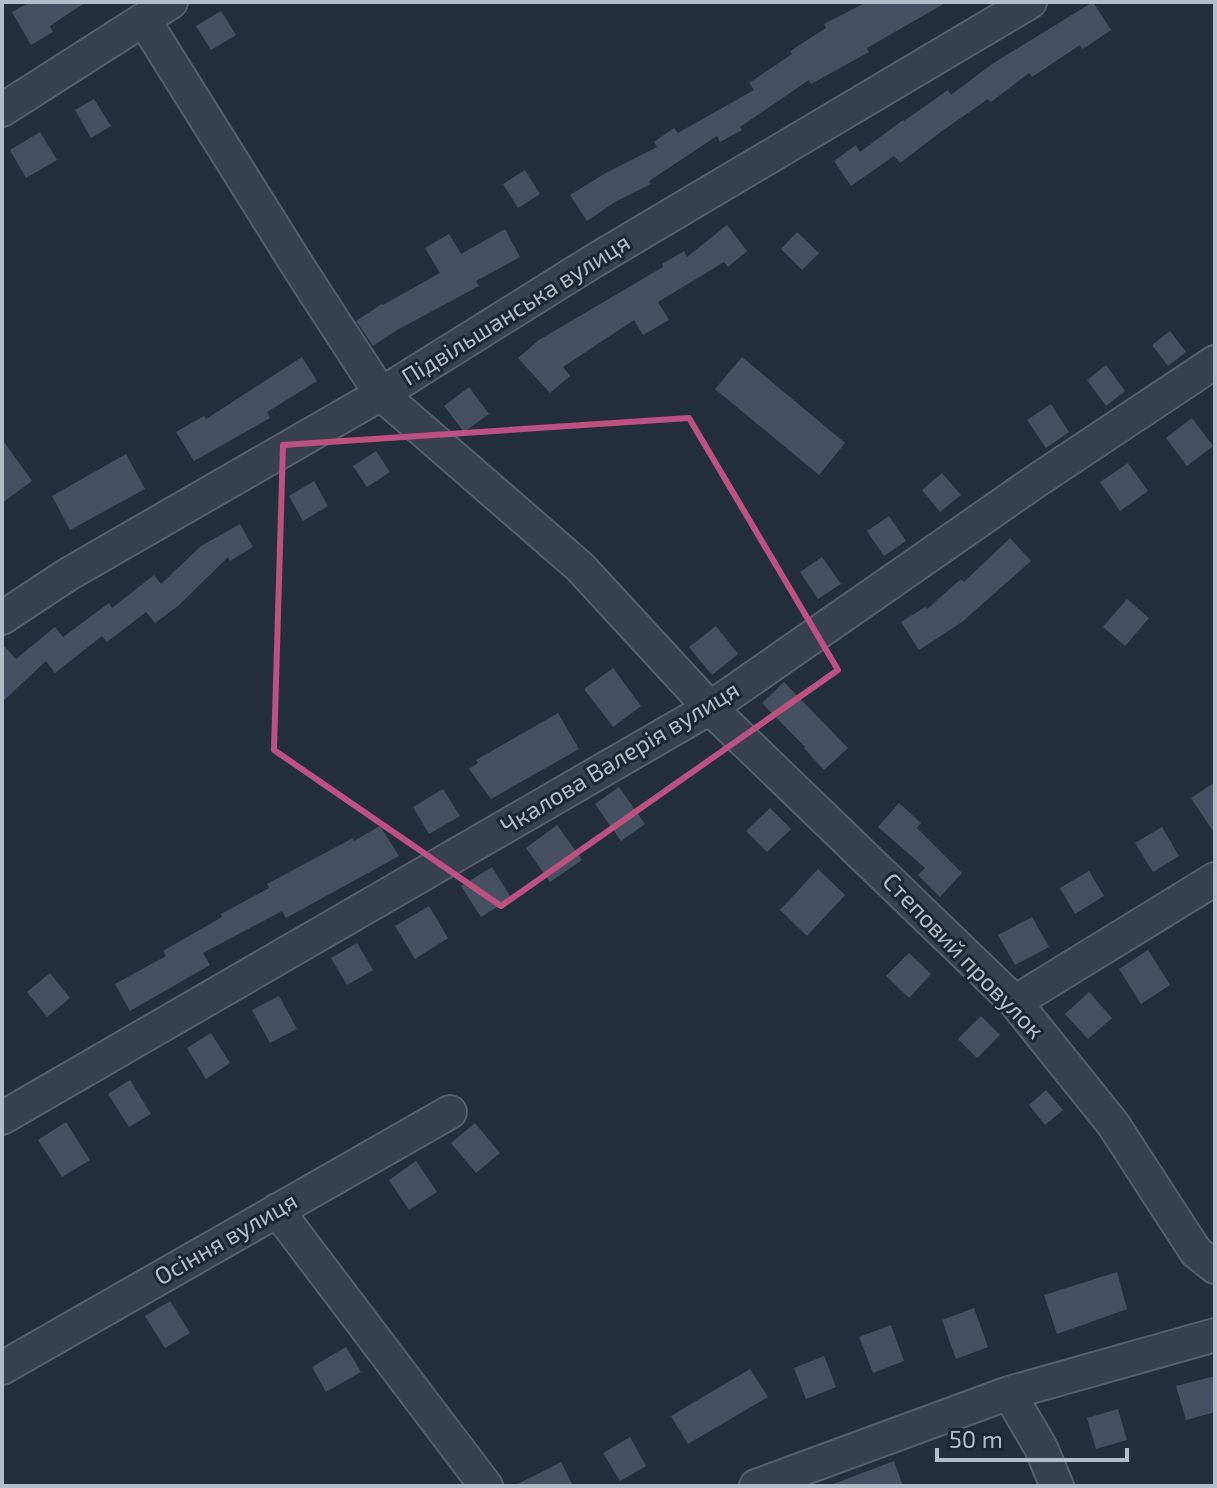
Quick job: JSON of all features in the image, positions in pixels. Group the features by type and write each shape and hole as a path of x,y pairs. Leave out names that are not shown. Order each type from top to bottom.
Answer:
{"street":[{"path":"2,110 171,2"},
{"name":"Підвільшанська вулиця","path":"2,618 67,575 381,394 597,259 1030,2"},
{"name":"Степовий провулок","path":"144,20 381,394 580,567 710,708 1015,1002 1113,1124 1196,1252 1215,1267"},
{"name":"Чкалова Валерія вулиця","path":"2,1118 710,708 1036,481 1215,362"},
{"path":"1015,1002 1215,879"},
{"name":"Осіння вулиця","path":"2,1368 450,1112"},
{"path":"277,1210 486,1486"},
{"path":"756,1486 1009,1393 1215,1335"},
{"path":"1009,1393 1041,1448 1057,1486"}],"highlighted area":[{"path":"689,418 838,670 501,906 274,750 283,445"}],"building":[{"path":"30,2 86,2 50,26 53,32 31,45 12,12"},
{"path":"867,2 947,2 867,48 869,52 811,84 809,80 740,127 742,130 720,142 717,136 649,181 651,184 615,202 587,221 570,195 657,147 654,142 674,128 678,133 754,90 749,83 826,28 824,24"},
{"path":"1093,2 1111,30 1083,49 1080,45 1032,77 1029,73 900,163 894,156 851,186 834,161 856,145 860,152 948,90 951,95 992,64"},
{"path":"221,11 236,35 211,50 196,26"},
{"path":"94,99 111,126 91,138 75,110"},
{"path":"40,132 57,160 26,178 10,150"},
{"path":"525,170 540,194 518,208 503,184"},
{"path":"727,225 747,251 728,267 724,262 658,302 669,320 643,335 634,320 563,367 570,376 550,393 518,358 539,340 663,267 662,264 684,251 687,257"},
{"path":"505,229 520,257 476,281 479,286 373,346 356,321 440,273 425,248 449,234 461,254"},
{"path":"797,232 819,253 802,270 781,249"},
{"path":"1170,331 1186,352 1168,366 1152,345"},
{"path":"302,357 317,381 267,412 270,418 194,461 176,432 204,416 206,419"},
{"path":"742,357 845,443 819,475 715,389"},
{"path":"1106,365 1125,391 1106,406 1087,380"},
{"path":"469,387 489,414 464,432 444,406"},
{"path":"1051,404 1069,432 1046,448 1027,420"},
{"path":"1192,418 1213,446 1187,466 1166,438"},
{"path":"2,439 32,481 2,503"},
{"path":"376,451 390,472 367,487 353,466"},
{"path":"126,454 145,489 70,530 52,496"},
{"path":"1128,463 1148,491 1120,511 1100,482"},
{"path":"942,473 961,495 940,512 922,490"},
{"path":"314,481 328,506 303,521 289,496"},
{"path":"889,516 906,541 884,556 867,531"},
{"path":"240,524 253,547 230,561 228,557 178,606 155,623 146,612 107,642 102,636 55,673 46,661 2,702 2,644 16,659 55,627 63,637 109,603 112,608 154,575 161,584 201,546"},
{"path":"1010,538 1031,561 962,622 919,650 901,622 925,607 927,609 961,579 964,582"},
{"path":"822,557 841,584 818,599 800,572"},
{"path":"1127,599 1149,618 1125,646 1103,627"},
{"path":"716,626 738,654 712,675 689,647"},
{"path":"613,668 641,706 613,727 584,689"},
{"path":"784,682 848,748 824,770 762,703"},
{"path":"558,713 579,749 491,799 469,769 478,763 476,760"},
{"path":"1215,782 1215,834 1191,798"},
{"path":"619,787 645,824 621,841 595,804"},
{"path":"443,789 460,816 429,834 413,807"},
{"path":"899,803 921,823 917,828 962,873 940,897 918,875 925,868 878,827"},
{"path":"770,808 791,829 767,852 746,831"},
{"path":"557,825 582,860 550,882 526,848"},
{"path":"380,826 399,856 286,918 282,911 203,953 210,965 130,1011 115,984 166,956 163,951 269,888 267,884"},
{"path":"1162,827 1179,856 1153,872 1135,843"},
{"path":"492,867 511,898 481,917 461,886"},
{"path":"818,869 845,895 807,936 780,910"},
{"path":"1089,871 1104,896 1075,914 1060,888"},
{"path":"429,906 448,938 415,959 395,926"},
{"path":"1032,917 1049,947 1015,965 998,935"},
{"path":"357,943 373,970 347,985 331,958"},
{"path":"1148,950 1170,985 1141,1004 1119,969"},
{"path":"909,953 931,974 909,998 886,976"},
{"path":"50,973 70,998 47,1017 27,992"},
{"path":"1089,992 1112,1018 1088,1039 1065,1014"},
{"path":"279,996 297,1029 270,1043 252,1010"},
{"path":"981,1016 1000,1035 977,1058 958,1039"},
{"path":"211,1033 230,1063 206,1079 187,1048"},
{"path":"130,1080 151,1114 129,1127 108,1094"},
{"path":"1046,1090 1063,1110 1045,1125 1029,1105"},
{"path":"66,1122 90,1160 62,1177 38,1140"},
{"path":"475,1123 500,1153 476,1173 451,1143"},
{"path":"416,1161 437,1192 409,1210 389,1180"},
{"path":"1117,1272 1127,1309 1057,1334 1044,1295"},
{"path":"170,1301 190,1333 165,1348 145,1316"},
{"path":"974,1308 988,1347 956,1359 942,1320"},
{"path":"891,1325 904,1361 873,1373 859,1337"},
{"path":"346,1347 361,1372 326,1392 312,1367"},
{"path":"824,1356 836,1387 806,1399 794,1368"},
{"path":"750,1369 768,1397 688,1444 671,1416"},
{"path":"1215,1376 1215,1412 1186,1420 1176,1386"},
{"path":"1118,1409 1127,1440 1096,1449 1087,1418"},
{"path":"630,1437 646,1466 620,1481 603,1453"},
{"path":"894,1461 903,1486 833,1486 833,1484"},
{"path":"561,1462 573,1486 514,1486"}]}
